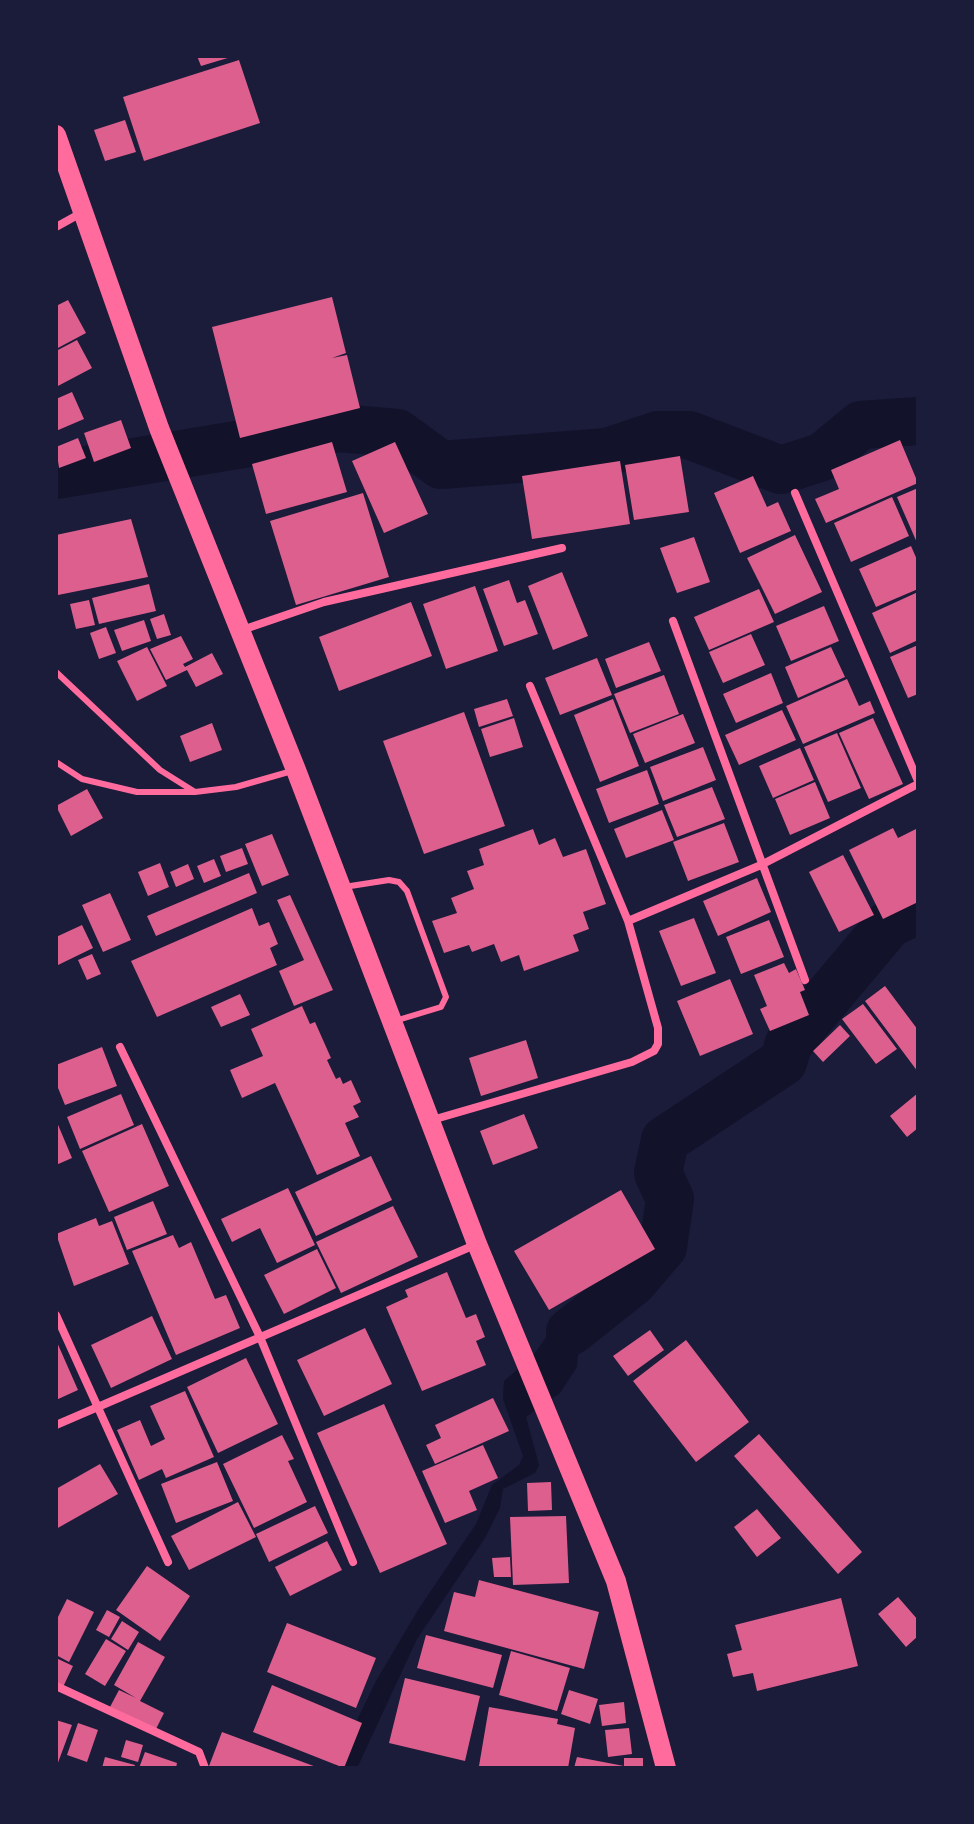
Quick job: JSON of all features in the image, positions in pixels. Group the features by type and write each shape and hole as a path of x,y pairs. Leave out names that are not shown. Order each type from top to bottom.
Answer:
{"main road":[{"path":"56,135 159,428 190,501 238,632 296,770 477,1244 616,1581 666,1768"}],"street":[{"path":"56,227 84,212"},
{"path":"628,921 761,865 918,782 795,493"},
{"path":"238,632 324,602 562,548"},
{"path":"673,621 805,980"},
{"path":"431,1120 632,1062 654,1051 658,1028 628,921 530,686"},
{"path":"120,1047 260,1337 353,1562"},
{"path":"56,1425 477,1244"},
{"path":"56,1315 168,1562"},
{"path":"56,1686 199,1752 205,1768"}],"lane":[{"path":"56,672 160,770 195,792"},
{"path":"56,762 82,779 137,792 195,792 236,787 296,770"},
{"path":"341,888 389,880 399,882 413,905 446,997 441,1007 394,1022"}],"shaded area":[{"path":"613,1283 632,1305 579,1345 577,1367 560,1393 526,1417 539,1465 535,1473 503,1489 500,1508 485,1538 417,1639 357,1768 334,1768 376,1681 418,1610 476,1524 492,1485 519,1465 523,1456 503,1399 504,1381 532,1357 557,1322"}],"building":[{"path":"197,56 231,56 231,57 201,66"},
{"path":"239,60 260,123 144,161 123,97"},
{"path":"125,120 136,152 105,161 94,130"},
{"path":"332,297 346,353 332,358 347,355 360,408 240,438 212,327"},
{"path":"68,300 86,333 56,349 56,306"},
{"path":"77,340 92,368 56,387 56,351"},
{"path":"72,392 84,419 56,431 56,399"},
{"path":"121,420 131,448 94,462 84,433"},
{"path":"78,438 86,458 59,468 56,447"},
{"path":"900,440 918,483 826,523 815,499 839,489 831,470"},
{"path":"332,442 347,492 266,514 252,464"},
{"path":"395,442 428,514 384,533 352,461"},
{"path":"680,456 689,512 634,520 625,465"},
{"path":"620,461 630,524 532,539 522,476"},
{"path":"753,476 767,507 778,502 791,531 740,553 714,493"},
{"path":"918,488 918,545 897,497"},
{"path":"363,493 389,577 296,605 270,521"},
{"path":"892,497 909,536 851,562 834,523"},
{"path":"131,519 148,577 58,595 56,535"},
{"path":"795,535 822,592 775,614 747,558"},
{"path":"694,537 710,582 677,593 660,548"},
{"path":"911,546 918,562 918,589 876,607 859,569"},
{"path":"562,572 588,636 553,650 528,586"},
{"path":"509,580 517,603 525,600 538,634 504,646 483,589"},
{"path":"149,584 156,611 99,624 92,598"},
{"path":"475,586 498,651 446,669 423,604"},
{"path":"759,589 774,622 709,650 694,617"},
{"path":"918,592 918,640 890,653 872,613"},
{"path":"89,600 95,625 76,629 70,604"},
{"path":"411,602 432,656 339,691 319,637"},
{"path":"824,606 839,641 791,661 776,626"},
{"path":"164,614 171,635 157,639 150,619"},
{"path":"144,620 151,641 122,651 114,630"},
{"path":"106,627 116,653 99,659 90,633"},
{"path":"751,634 765,665 723,683 709,652"},
{"path":"181,636 193,659 183,664 185,667 212,653 223,674 196,687 187,670 166,680 150,649"},
{"path":"649,642 661,671 616,688 605,659"},
{"path":"918,645 918,694 908,698 890,657"},
{"path":"147,647 167,686 137,701 117,661"},
{"path":"831,647 845,677 798,698 785,667"},
{"path":"597,658 612,695 560,715 545,678"},
{"path":"771,673 783,703 736,723 723,694"},
{"path":"664,675 679,714 630,733 614,694"},
{"path":"847,679 859,706 870,701 875,713 803,744 786,706"},
{"path":"507,699 513,716 479,727 474,709"},
{"path":"613,699 639,766 600,782 574,715"},
{"path":"782,710 796,740 739,765 725,735"},
{"path":"464,712 505,826 424,854 383,741"},
{"path":"683,714 695,743 645,763 633,734"},
{"path":"514,718 523,747 490,757 481,729"},
{"path":"873,718 903,784 869,799 839,733"},
{"path":"212,723 222,750 190,762 180,736"},
{"path":"837,733 861,788 828,802 804,747"},
{"path":"703,747 716,780 663,801 650,767"},
{"path":"800,748 814,780 773,798 759,766"},
{"path":"647,770 659,804 609,823 596,789"},
{"path":"815,782 830,818 790,835 775,799"},
{"path":"712,787 725,819 677,837 664,805"},
{"path":"87,789 103,818 71,836 56,806"},
{"path":"662,810 674,840 626,858 614,829"},
{"path":"724,823 739,862 688,881 673,842"},
{"path":"893,828 898,838 918,828 918,902 883,919 849,850"},
{"path":"533,829 539,845 555,838 563,857 586,849 606,904 583,912 589,929 573,935 579,951 524,971 519,955 501,962 494,944 472,952 469,945 444,953 432,921 457,913 451,898 474,889 467,871 484,865 479,849"},
{"path":"272,834 289,875 262,886 245,844"},
{"path":"242,848 248,864 226,872 220,856"},
{"path":"843,855 874,915 839,932 809,872"},
{"path":"214,859 221,876 204,883 197,866"},
{"path":"160,863 169,887 148,896 138,872"},
{"path":"188,864 194,879 176,887 170,872"},
{"path":"249,873 257,893 156,936 147,916"},
{"path":"757,878 771,912 718,936 703,901"},
{"path":"110,893 131,940 103,952 82,905"},
{"path":"290,895 333,990 294,1006 279,971 304,960 277,900"},
{"path":"252,908 259,926 269,922 278,944 270,948 277,965 157,1017 131,961"},
{"path":"694,918 716,973 681,986 659,931"},
{"path":"769,920 784,957 741,974 726,937"},
{"path":"82,925 93,948 56,966 56,937"},
{"path":"92,954 101,974 87,980 78,960"},
{"path":"784,963 789,973 796,969 805,990 800,992 809,1015 770,1031 760,1009 767,1006 754,975"},
{"path":"730,979 753,1034 700,1056 677,1001"},
{"path":"885,986 918,1030 918,1072 865,1001"},
{"path":"240,994 250,1015 221,1027 211,1007"},
{"path":"863,1004 897,1049 876,1064 842,1019"},
{"path":"302,1006 310,1024 315,1022 331,1058 327,1060 336,1079 340,1077 343,1084 351,1080 361,1102 353,1106 359,1117 345,1123 360,1156 317,1175 275,1083 242,1098 230,1070 263,1056 251,1029"},
{"path":"840,1025 850,1036 823,1062 813,1051"},
{"path":"526,1040 538,1078 481,1096 469,1058"},
{"path":"102,1047 117,1086 65,1105 56,1083 56,1065"},
{"path":"918,1093 918,1128 907,1137 890,1116"},
{"path":"121,1094 134,1125 80,1149 67,1117"},
{"path":"524,1114 538,1148 493,1165 480,1131"},
{"path":"56,1120 72,1158 56,1165"},
{"path":"142,1124 169,1186 109,1212 82,1151"},
{"path":"371,1156 392,1200 316,1236 295,1192"},
{"path":"288,1188 315,1245 277,1263 260,1228 232,1242 221,1219"},
{"path":"621,1190 655,1249 549,1310 514,1251"},
{"path":"153,1201 167,1234 127,1250 114,1217"},
{"path":"393,1206 418,1257 341,1293 316,1242"},
{"path":"96,1218 99,1226 112,1221 129,1264 74,1286 56,1234"},
{"path":"173,1235 179,1248 191,1242 215,1299 226,1295 240,1328 176,1355 132,1251"},
{"path":"317,1249 336,1288 284,1314 264,1275"},
{"path":"447,1272 466,1318 476,1314 485,1337 476,1341 486,1365 422,1391 386,1307 408,1297 405,1290"},
{"path":"152,1316 172,1359 111,1388 91,1345"},
{"path":"365,1328 392,1384 324,1416 297,1360"},
{"path":"650,1330 664,1350 628,1376 613,1356"},
{"path":"56,1340 78,1390 56,1400"},
{"path":"686,1340 749,1422 696,1462 633,1381"},
{"path":"246,1358 278,1424 218,1453 187,1387"},
{"path":"185,1391 214,1457 166,1478 162,1469 139,1480 117,1430 140,1420 151,1446 165,1439 150,1406"},
{"path":"493,1398 509,1431 435,1464 426,1445 441,1438 435,1425"},
{"path":"384,1404 447,1544 380,1573 317,1433"},
{"path":"759,1434 862,1552 838,1574 734,1456"},
{"path":"282,1435 294,1459 288,1461 307,1502 254,1528 223,1464"},
{"path":"483,1445 498,1478 469,1491 477,1510 445,1523 422,1471"},
{"path":"217,1462 233,1501 176,1523 161,1484"},
{"path":"100,1464 118,1494 56,1529 56,1489"},
{"path":"551,1482 552,1510 528,1511 527,1483"},
{"path":"238,1502 256,1537 189,1570 171,1536"},
{"path":"315,1506 328,1533 269,1562 256,1534"},
{"path":"757,1509 781,1538 757,1557 734,1527"},
{"path":"566,1516 569,1583 513,1585 510,1517"},
{"path":"327,1541 342,1570 290,1596 275,1567"},
{"path":"510,1557 511,1577 494,1577 492,1558"},
{"path":"147,1566 190,1596 160,1641 116,1610"},
{"path":"479,1580 599,1612 584,1669 444,1631 454,1592 475,1597"},
{"path":"898,1597 918,1620 918,1636 906,1647 878,1614"},
{"path":"841,1598 858,1666 757,1691 753,1673 733,1677 727,1654 742,1650 735,1625"},
{"path":"67,1599 94,1612 69,1662 56,1655 56,1621"},
{"path":"107,1610 120,1617 109,1637 96,1630"},
{"path":"122,1621 139,1632 128,1650 111,1639"},
{"path":"287,1623 376,1658 356,1708 267,1672"},
{"path":"426,1635 502,1655 493,1688 417,1668"},
{"path":"106,1639 126,1651 105,1686 85,1674"},
{"path":"138,1642 165,1657 140,1701 164,1713 155,1731 110,1707 119,1690 136,1698 114,1685"},
{"path":"511,1651 570,1668 557,1711 499,1695"},
{"path":"56,1658 73,1666 63,1687 56,1684"},
{"path":"405,1678 480,1696 465,1761 389,1743"},
{"path":"272,1685 362,1723 344,1768 253,1732"},
{"path":"569,1690 598,1699 590,1724 561,1714"},
{"path":"624,1702 626,1723 602,1726 599,1705"},
{"path":"489,1707 558,1719 557,1724 575,1728 568,1768 479,1766"},
{"path":"56,1720 72,1725 56,1768"},
{"path":"78,1723 98,1730 87,1762 67,1755"},
{"path":"629,1728 632,1754 608,1757 605,1730"},
{"path":"222,1732 319,1768 209,1766"},
{"path":"126,1740 143,1745 138,1762 121,1757"},
{"path":"145,1752 177,1763 176,1768 139,1768"},
{"path":"105,1757 135,1765 134,1768 102,1768"},
{"path":"577,1757 624,1766 624,1758 643,1758 643,1768 574,1768"}],"waterway":[{"path":"56,475 339,428 397,433 441,465 607,452 658,435 689,435 781,470 822,457 861,425 918,421"},
{"path":"570,1332 633,1282 663,1247 670,1199 658,1173 665,1140 783,1062 789,1043 889,924 918,910"}]}
